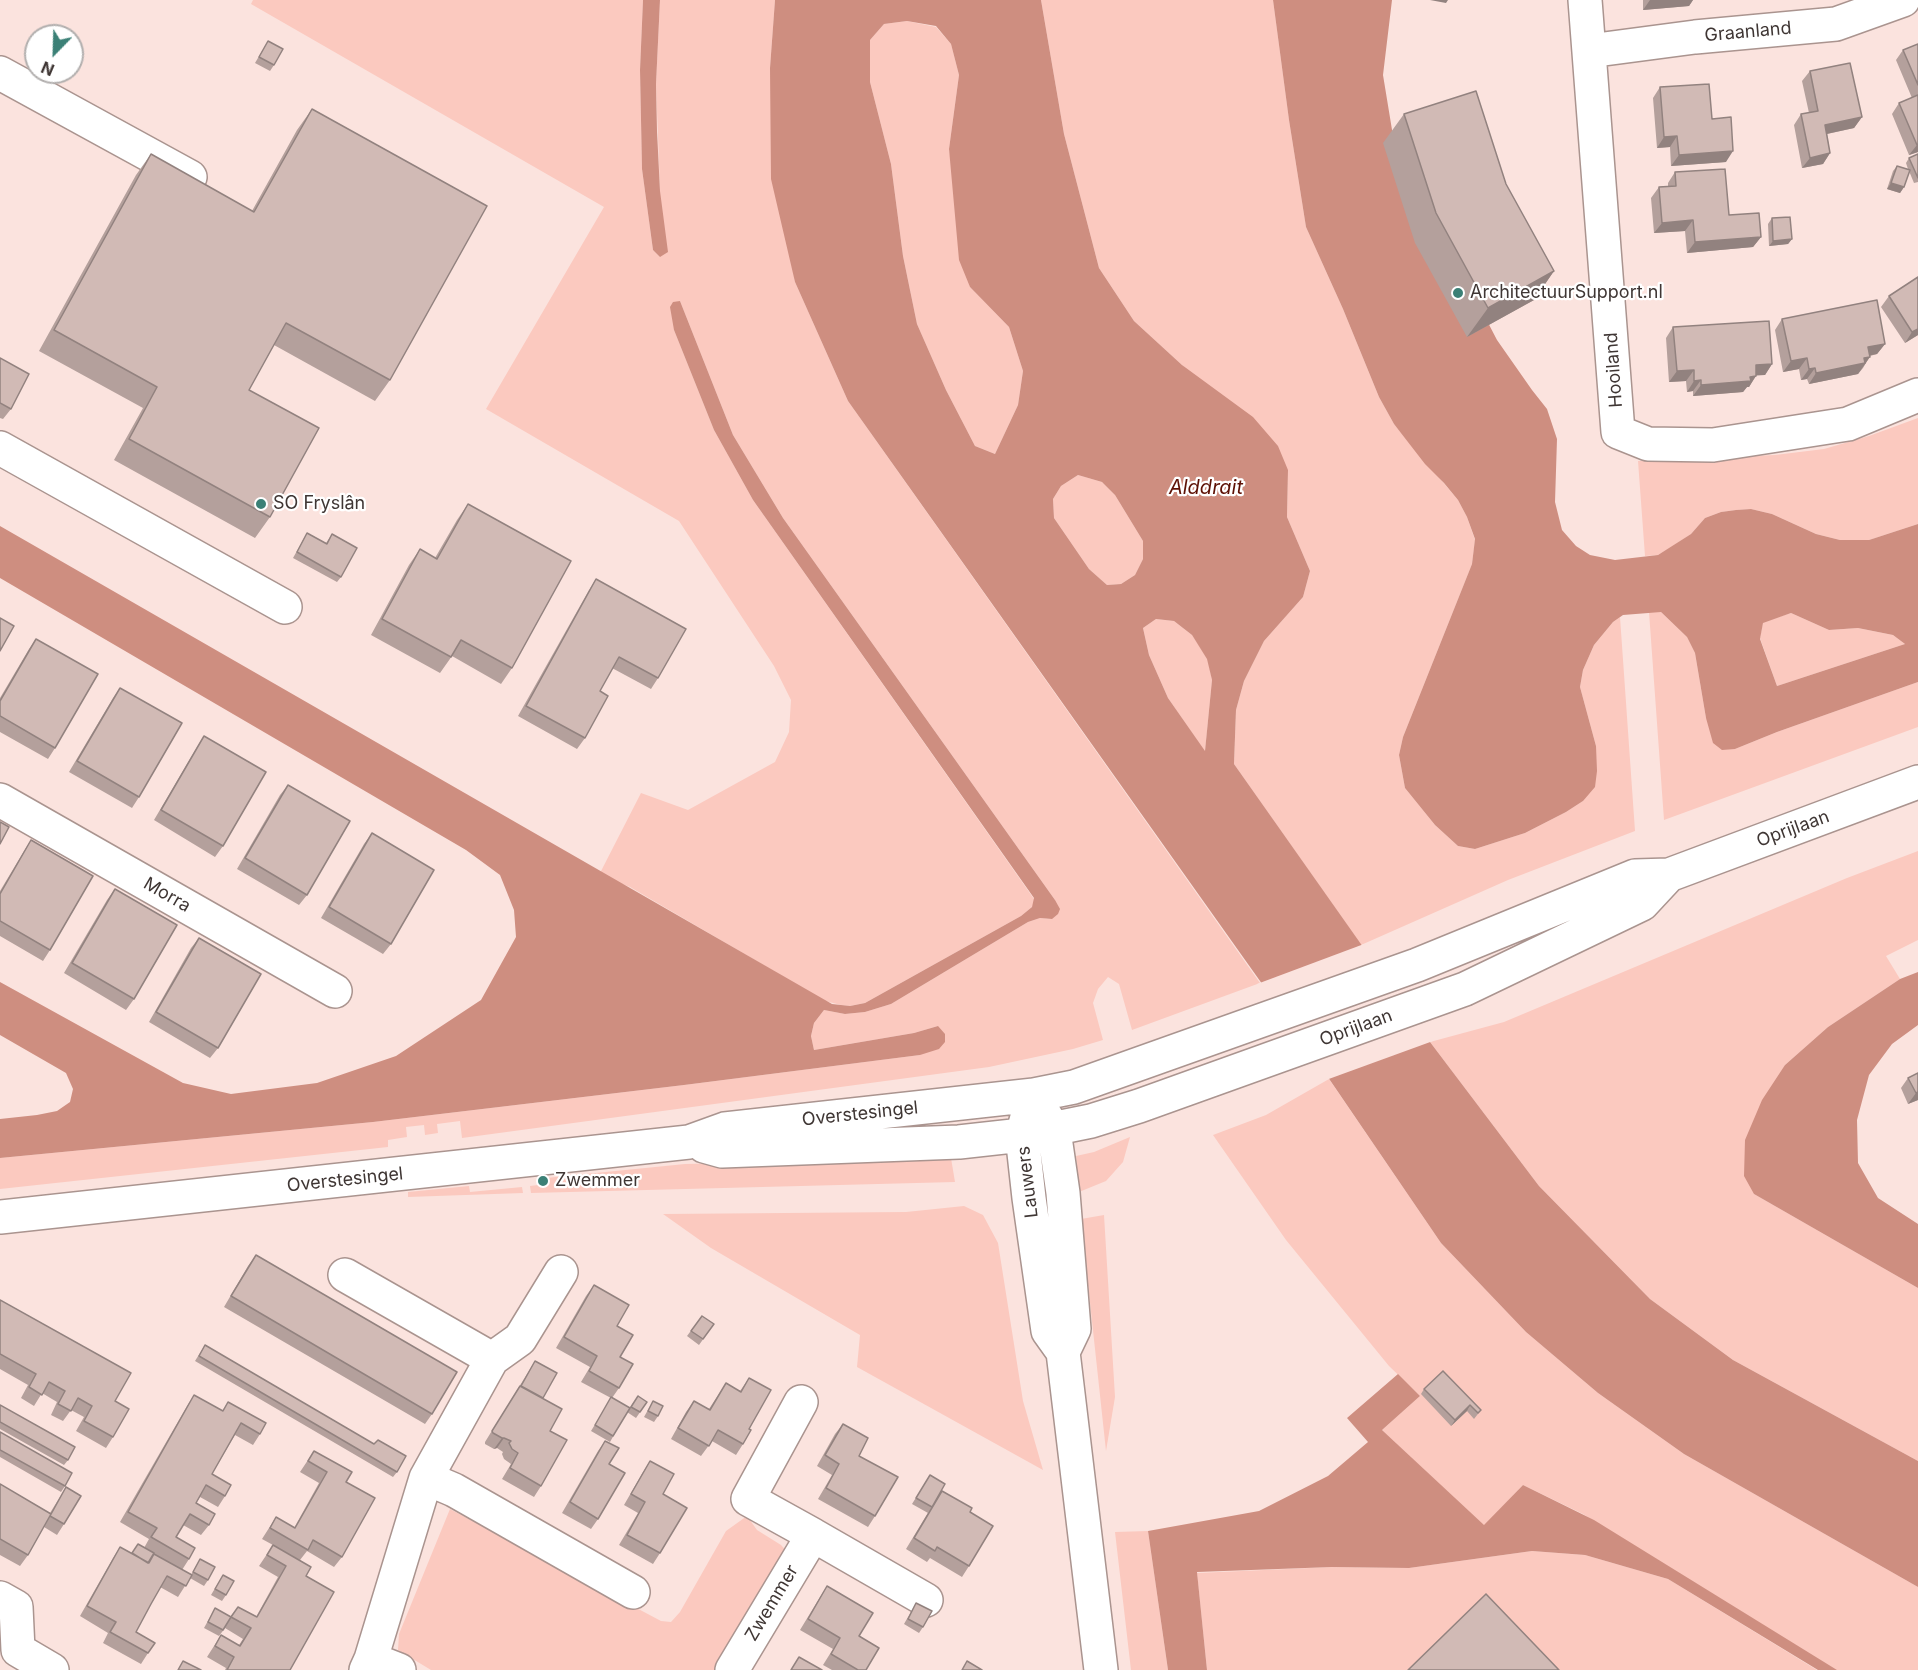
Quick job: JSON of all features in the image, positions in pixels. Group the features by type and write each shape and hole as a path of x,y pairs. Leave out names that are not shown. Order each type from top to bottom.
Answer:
{"street":[{"name":"Hooiland","path":"1585,0 1618,432 1648,444 1713,445 1848,424 1918,394"},
{"name":"Graanland","path":"1589,51 1695,37 1836,24 1903,0"},
{"path":"0,73 218,193"},
{"path":"0,448 285,607"},
{"name":"Oprijlaan","path":"1034,1095 1074,1087 1250,1025 1417,965 1635,876 1669,875 1918,782"},
{"name":"Morra","path":"0,800 335,991"},
{"name":"Oprijlaan","path":"1038,1132 1091,1121 1139,1106 1465,989 1642,904 1669,875"},
{"name":"Lauwers","path":"1034,1095 1038,1132 1029,1198 1048,1331 1062,1352 1101,1670"},
{"name":"Overstesingel","path":"0,1217 689,1142 724,1129 1034,1095"},
{"name":"Overstesingel","path":"689,1142 722,1150 959,1142 1038,1132"},
{"path":"379,1666 426,1478 492,1359 520,1339 561,1272"},
{"path":"345,1275 492,1359"},
{"path":"801,1402 748,1499 926,1600"},
{"path":"426,1478 454,1490 633,1592"},
{"name":"Zwemmer","path":"732,1670 813,1535"},
{"path":"0,1598 16,1607 9,1656 52,1670"}],"shaded area":[{"path":"253,0 643,0 640,70 642,169 653,250 660,257 656,84 660,0 775,0 770,68 795,282 848,401 1260,983 1132,1030 1119,984 1108,977 1098,989 1093,1003 1103,1040 1073,1049 989,1067 462,1138 460,1121 437,1124 438,1133 425,1135 424,1125 406,1127 407,1137 388,1140 388,1147 0,1189 0,1158 373,1122 920,1055 938,1026 914,1033 814,1050 811,1036 814,1023 824,1010 845,1014 865,1012 891,1004 1028,922 1040,918 1052,919 1055,900 783,518 733,435 680,301 674,330 714,430 753,500 1034,899 1034,903 1021,916 865,1003 850,1006 825,1001 630,887 599,875 641,793 688,810 775,762 789,732 791,700 774,666 679,521 486,409 604,207 251,4"},
{"path":"1041,0 1273,0 1306,227 1379,397 1394,424 1458,500 1475,540 1472,564 1403,737 1399,755 1405,788 1435,825 1458,846 1475,849 1525,833 1583,801 1596,746 1580,687 1583,670 1594,645 1620,617 1635,831 1508,880 1361,945 1234,764 1236,710 1244,681 1264,641 1303,597 1310,571 1287,517 1288,470 1134,321 1099,268 1064,134"},
{"path":"907,21 936,27 951,44 959,75 949,149 970,287 1009,327 1023,371 1018,405 995,454 975,446 946,390 917,324 903,256 891,164 870,82 870,40 884,24"},
{"path":"1918,418 1918,524 1869,540 1840,540 1816,534 1772,514 1751,509 1736,510 1721,512 1705,518 1691,534 1670,548 1658,555 1645,556 1638,461 1775,455 1824,449"},
{"path":"1078,475 1102,482 1115,495 1143,541 1143,559 1135,575 1121,584 1107,585 1089,569 1054,518 1053,499 1061,486"},
{"path":"1649,612 1661,612 1687,637 1695,653 1706,718 1735,749 1918,682 1918,727 1664,820"},
{"path":"1791,613 1829,630 1858,628 1893,635 1905,644 1777,686 1760,638 1763,622"},
{"path":"1156,619 1174,621 1192,635 1208,659 1212,680 1205,752 1168,698 1149,655 1143,628"},
{"path":"1918,851 1918,940 1886,956 1900,979 1828,1027 1785,1065 1754,1194 1918,1288 1918,1461 1733,1360 1650,1299 1539,1186 1430,1042 1504,1022 1847,878"},
{"path":"1329,1079 1441,1243 1526,1332 1598,1393 1684,1454 1918,1587 1918,1670 1836,1670 1583,1514 1523,1485 1484,1526 1382,1430 1420,1396 1389,1366 1286,1240 1213,1135 1266,1115"},
{"path":"1130,1137 1123,1162 1106,1181 1079,1192 1076,1156 1094,1152"},
{"path":"951,1158 955,1182 531,1193 530,1186 546,1184 546,1178 685,1164"},
{"path":"469,1186 470,1192 522,1187 523,1193 408,1197 408,1192"},
{"path":"964,1206 983,1215 998,1243 1023,1401 1043,1470 857,1367 860,1335 711,1248 663,1214 906,1212"},
{"path":"1104,1215 1115,1397 1106,1451 1081,1219"},
{"path":"450,1509 661,1621 671,1622 680,1612 726,1531 747,1516 757,1530 781,1545 789,1554 729,1670 431,1670 398,1650 399,1634"},
{"path":"1148,1531 1168,1670 1131,1670 1115,1532"},
{"path":"1532,1551 1585,1555 1668,1579 1817,1670 1207,1670 1197,1573 1332,1567 1409,1568"}],"water":[{"path":"643,0 660,0 656,84 657,131 660,191 668,252 660,257 653,250 642,169 640,70"},
{"name":"Alddrait","path":"775,0 1041,0 1064,134 1099,268 1134,321 1182,365 1253,417 1278,446 1288,470 1287,517 1310,571 1303,597 1264,641 1244,681 1236,710 1234,764 1430,1042 1539,1186 1650,1299 1733,1360 1918,1461 1918,1587 1684,1454 1598,1393 1526,1332 1441,1243 1319,1064 848,401 795,282 771,179 770,68","holes":["907,21 936,26 951,44 959,75 949,149 959,260 970,287 1009,327 1023,371 1018,405 995,454 975,446 946,390 917,324 903,256 891,164 870,82 870,40 884,24","1078,475 1102,482 1115,495 1143,541 1143,559 1135,575 1121,584 1107,585 1089,569 1054,518 1053,499 1061,486","1156,619 1174,621 1192,635 1207,659 1212,680 1205,751 1168,698 1149,655 1143,628"]},
{"path":"1273,0 1392,0 1383,75 1394,142 1497,340 1547,409 1557,439 1555,502 1562,530 1576,546 1590,555 1615,560 1658,555 1691,534 1705,518 1721,512 1736,510 1751,509 1772,514 1816,534 1840,540 1869,540 1918,524 1918,682 1735,749 1722,750 1713,743 1706,718 1695,653 1687,637 1661,612 1623,615 1613,622 1594,645 1583,670 1580,687 1596,746 1595,787 1583,801 1525,833 1475,849 1458,846 1435,825 1405,788 1399,755 1403,737 1472,564 1475,539 1458,500 1425,464 1394,424 1379,397 1306,227","holes":["1791,613 1829,630 1858,628 1893,635 1905,644 1777,686 1760,639 1763,623"]},
{"path":"680,301 733,435 783,518 1055,900 1060,909 1058,914 1052,919 1040,918 1028,922 891,1004 865,1012 845,1014 824,1010 814,1023 811,1036 814,1050 914,1033 938,1026 945,1034 945,1042 939,1049 920,1055 373,1122 0,1158 0,1119 57,1111 70,1102 73,1089 66,1073 0,1035 0,982 183,1083 231,1094 317,1083 396,1056 481,1000 516,937 514,910 500,875 466,850 0,578 0,526 832,1004 850,1006 865,1003 1021,916 1032,907 1034,898 753,500 714,430 674,330 670,307 673,302"},
{"path":"1918,972 1918,1025 1892,1044 1869,1075 1857,1120 1858,1163 1878,1198 1918,1224 1918,1288 1754,1194 1744,1176 1745,1140 1762,1100 1785,1065 1828,1027 1900,979"},
{"path":"1398,1374 1420,1396 1382,1430 1484,1525 1523,1485 1594,1520 1837,1670 1818,1670 1668,1579 1585,1555 1532,1551 1409,1568 1332,1567 1197,1572 1207,1670 1168,1670 1148,1531 1259,1511 1328,1476 1368,1442 1347,1418"}],"pier":[{"path":"1364,944 1433,1041 1326,1080 1257,984"}],"building":[{"path":"268,41 283,49 274,65 259,57"},
{"path":"1918,44 1918,85 1903,50"},
{"path":"1850,63 1862,117 1825,125 1830,153 1810,158 1801,114 1818,111 1810,71"},
{"path":"1709,84 1712,119 1731,117 1733,151 1679,155 1677,136 1664,137 1660,87"},
{"path":"1476,91 1506,184 1554,271 1488,308 1436,213 1404,114"},
{"path":"1918,95 1918,144 1917,145 1899,103"},
{"path":"312,109 487,206 390,380 286,323 249,390 319,428 270,517 129,439 157,387 54,330 151,154 254,212"},
{"path":"1918,154 1918,178 1909,158"},
{"path":"1897,166 1910,170 1904,187 1891,183"},
{"path":"1725,169 1729,215 1759,213 1761,237 1695,242 1693,220 1662,223 1659,187 1676,186 1675,172"},
{"path":"1790,217 1792,239 1773,241 1772,218"},
{"path":"1918,277 1918,329 1912,332 1889,296"},
{"path":"1877,300 1885,344 1868,347 1870,357 1864,358 1865,363 1816,373 1815,368 1809,369 1807,358 1791,361 1782,319"},
{"path":"1769,321 1772,364 1756,365 1756,376 1750,377 1751,381 1701,385 1701,380 1694,381 1694,370 1677,371 1673,327"},
{"path":"0,358 29,374 11,409 0,403"},
{"path":"468,504 571,561 512,668 461,640 451,657 382,619 420,549 437,559"},
{"path":"307,533 327,544 332,534 357,548 341,577 297,552"},
{"path":"596,579 686,629 658,678 619,657 600,691 608,696 585,738 526,706"},
{"path":"0,618 14,626 0,651"},
{"path":"36,639 98,674 55,748 0,716 0,701"},
{"path":"120,688 182,723 139,797 77,761"},
{"path":"204,736 266,772 223,846 161,810"},
{"path":"288,785 350,821 307,895 245,858"},
{"path":"0,822 9,827 0,844"},
{"path":"372,833 434,870 391,944 329,907"},
{"path":"31,840 93,876 50,950 0,921 0,894"},
{"path":"115,889 177,925 134,999 72,963"},
{"path":"199,938 261,974 218,1048 156,1012"},
{"path":"1918,1073 1918,1092 1916,1093 1908,1078"},
{"path":"256,1255 457,1372 432,1414 231,1296"},
{"path":"594,1285 629,1305 617,1326 633,1335 620,1357 633,1364 619,1388 589,1371 597,1356 564,1337"},
{"path":"0,1300 131,1373 115,1401 129,1409 113,1437 84,1421 92,1406 78,1398 71,1411 58,1404 65,1391 49,1382 42,1395 29,1387 36,1374 0,1354"},
{"path":"702,1316 714,1324 703,1339 691,1331"},
{"path":"205,1345 374,1444 378,1440 406,1456 397,1472 199,1356"},
{"path":"535,1361 557,1373 543,1398 521,1386"},
{"path":"1443,1371 1481,1410 1478,1413 1470,1405 1455,1420 1424,1389"},
{"path":"749,1378 771,1390 743,1444 718,1430 709,1446 678,1428 694,1401 710,1410 726,1383 741,1392"},
{"path":"520,1386 562,1409 550,1431 567,1440 541,1486 510,1468 518,1453 512,1449 509,1443 511,1441 492,1431"},
{"path":"194,1395 223,1411 228,1402 266,1423 260,1434 241,1423 212,1474 231,1485 225,1496 206,1485 196,1503 215,1514 209,1525 190,1514 176,1537 195,1548 189,1559 151,1537 157,1528 128,1512"},
{"path":"638,1396 647,1402 640,1412 631,1407"},
{"path":"611,1397 630,1408 613,1436 595,1425"},
{"path":"653,1401 663,1406 658,1416 648,1411"},
{"path":"0,1405 75,1447 68,1460 0,1422"},
{"path":"843,1424 868,1438 859,1456 898,1477 875,1516 826,1488 839,1464 825,1455"},
{"path":"0,1432 72,1473 65,1486 0,1450"},
{"path":"605,1441 619,1448 609,1464 625,1473 598,1519 570,1502"},
{"path":"314,1451 352,1472 346,1482 375,1498 342,1557 313,1540 308,1550 270,1528 276,1517 295,1528 327,1472 308,1461"},
{"path":"650,1461 674,1474 663,1494 687,1508 660,1553 627,1535 645,1502 631,1494"},
{"path":"930,1475 945,1484 932,1507 916,1498"},
{"path":"0,1484 51,1514 28,1555 0,1539"},
{"path":"66,1487 81,1496 64,1524 50,1516"},
{"path":"942,1491 972,1508 970,1512 993,1526 969,1566 937,1547 935,1551 914,1538"},
{"path":"138,1544 154,1553 148,1563 132,1553"},
{"path":"273,1545 311,1567 306,1576 334,1592 290,1670 227,1670 234,1657 215,1646 221,1635 240,1646 251,1628 231,1617 238,1607 257,1617 286,1566 267,1555"},
{"path":"120,1547 149,1563 154,1554 192,1575 186,1586 167,1576 151,1604 136,1632 155,1643 148,1653 110,1632 116,1622 87,1606"},
{"path":"200,1559 215,1567 208,1580 193,1572"},
{"path":"223,1575 234,1581 226,1595 215,1589"},
{"path":"827,1586 873,1613 859,1636 879,1648 866,1670 858,1670 831,1654 840,1638 808,1619"},
{"path":"1486,1594 1559,1670 1408,1670"},
{"path":"916,1603 932,1611 923,1627 908,1619"},
{"path":"215,1608 231,1617 223,1630 208,1622"},
{"path":"799,1657 822,1670 791,1670"},
{"path":"183,1661 201,1670 178,1670"},
{"path":"967,1661 982,1670 962,1670"}],"place":[{"name":"ArchitectuurSupport.nl","path":"1458,293"},
{"name":"SO Fryslân","path":"261,504"},
{"name":"Zwemmer","path":"543,1181"}]}
